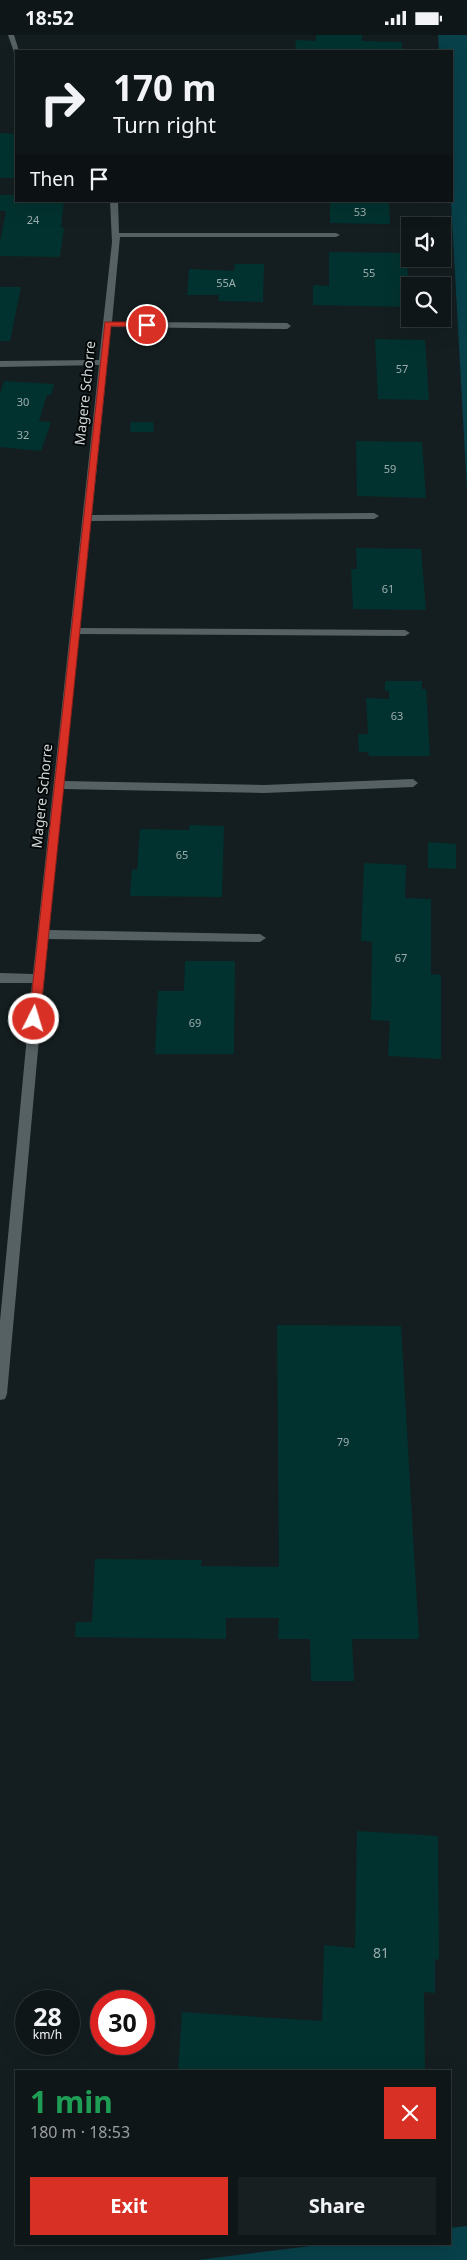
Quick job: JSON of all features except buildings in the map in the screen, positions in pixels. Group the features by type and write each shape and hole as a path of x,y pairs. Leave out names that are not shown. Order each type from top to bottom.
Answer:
{"street":[{"path":"11,35 16,50"},
{"name":"Magere Schorre","path":"0,1394 42,934 108,324 116,235 114,202"},
{"path":"116,235 336,235"},
{"path":"108,324 287,327"},
{"path":"0,363 104,362"},
{"path":"87,518 374,516"},
{"path":"75,631 405,633"},
{"path":"59,785 264,789 413,783"},
{"path":"42,934 260,938"},
{"path":"0,978 38,979"}],"shaded area":[{"path":"438,35 467,35 467,491 451,202 453,202 453,50 439,50"},
{"path":"467,2226 467,2260 198,2260 319,2245 451,2245 451,2228"}],"route":[{"path":"34,1019 108,324 147,325"}]}
